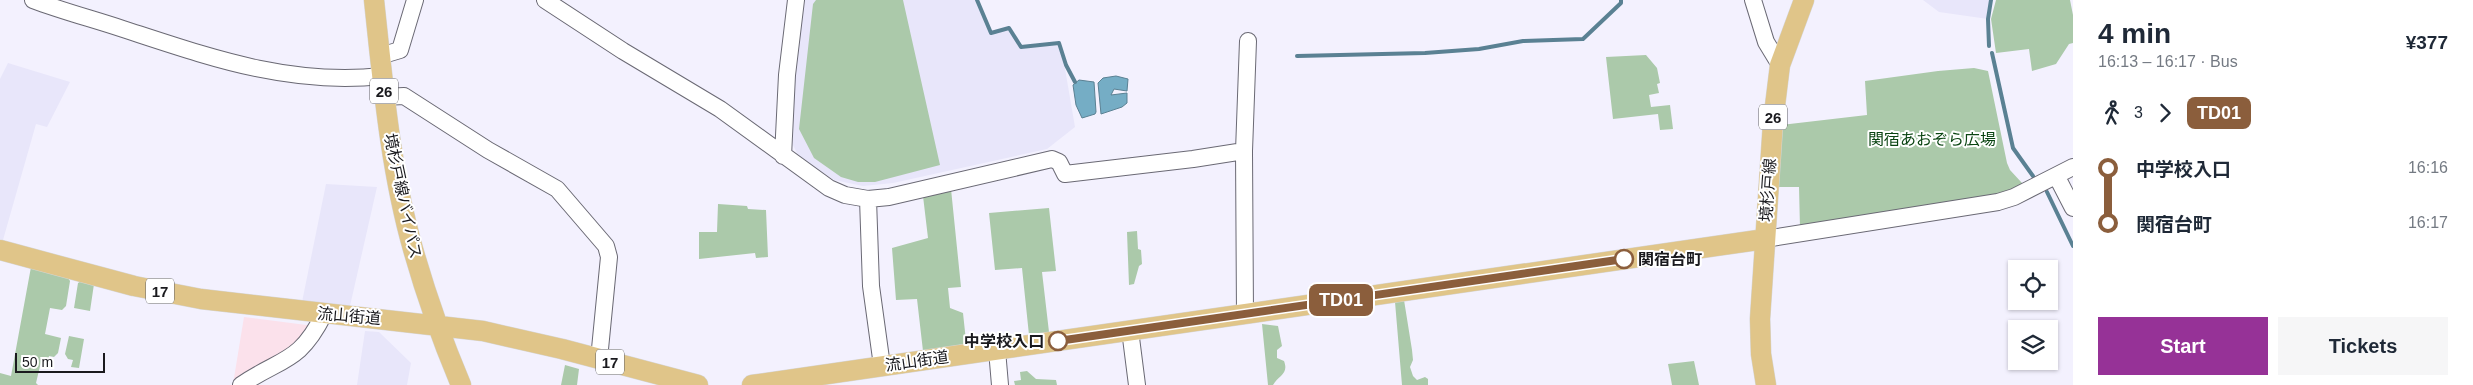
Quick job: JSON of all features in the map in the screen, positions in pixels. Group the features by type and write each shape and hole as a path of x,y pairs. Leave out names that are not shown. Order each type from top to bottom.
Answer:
{"main road":[{"name":"境杉戸線バイパス","path":"374,0 384,97 412,247 437,325 461,385"},
{"name":"境杉戸線","path":"1766,385 1759,337 1773,122 1780,65 1804,0"},
{"name":"流山街道","path":"752,385 1764,239"},
{"name":"流山街道","path":"0,250 134,286 236,304 483,331 599,359 673,383 698,385"}],"street":[{"path":"33,0 198,54 261,71 362,78 381,66 400,50 415,0"},
{"path":"545,0 623,51 720,109 829,188 845,195 868,199 889,197 1052,160 1059,162 1065,174 1176,162 1244,151"},
{"path":"783,156 787,75 796,0"},
{"path":"1753,0 1766,42 1780,65"},
{"path":"1245,314 1244,151 1248,41"},
{"path":"384,97 404,96 488,150 557,189 577,210 606,246 609,257 599,359"},
{"path":"1764,239 1998,202 2014,197 2057,177 2073,167"},
{"path":"2057,177 2073,208"},
{"path":"868,199 871,286 882,366"},
{"path":"246,383 301,350 311,338 324,314"},
{"path":"1130,330 1137,385"},
{"path":"997,350 1000,385"}],"shaded area":[{"path":"805,0 976,0 990,34 1009,29 1020,48 1058,45 1064,63 1075,127 1047,149 893,183 863,186 834,180 799,157 793,145 794,77"},
{"path":"1923,0 1991,0 1988,19 1939,12"},
{"path":"8,63 70,82 47,127 36,124 3,240 0,239 0,79"},
{"path":"326,184 377,187 350,306 302,302"},
{"path":"244,317 314,326 303,343 233,384"},
{"path":"365,331 379,332 411,363 407,385 357,385"}],"green space":[{"path":"816,0 903,0 940,165 875,182 858,182 841,177 814,158 799,129 813,4"},
{"path":"1996,0 2070,0 2073,15 2073,43 2069,44 2056,64 2032,71 2029,49 1996,53 1991,19"},
{"path":"1646,55 1657,68 1660,83 1657,84 1659,93 1649,95 1651,107 1670,105 1673,129 1660,130 1658,114 1613,119 1606,57"},
{"name":"関宿あおぞら広場","path":"1974,68 1988,71 2007,163 2010,170 2022,183 2022,187 2011,192 1800,228 1799,187 1777,187 1781,125 1867,115 1865,81"},
{"path":"951,189 961,287 948,288 950,308 963,313 966,341 965,344 923,351 917,299 896,300 892,248 928,238 923,196"},
{"path":"718,204 747,206 748,209 766,210 768,257 756,258 755,253 699,259 699,232 717,232"},
{"path":"1049,208 1056,271 1042,272 1049,332 1029,335 1022,268 995,270 989,213"},
{"path":"1137,231 1138,249 1141,250 1142,264 1139,266 1134,284 1129,285 1127,232"},
{"path":"31,267 67,276 70,281 66,306 62,310 50,308 45,334 61,338 58,353 54,357 49,356 48,363 41,362 36,383 38,385 0,385 0,373 11,376"},
{"path":"83,280 94,284 90,311 74,308 78,283"},
{"path":"1404,300 1413,360 1410,367 1413,376 1417,380 1425,377 1428,379 1428,385 1402,385 1395,302"},
{"path":"1262,324 1278,326 1282,346 1277,350 1277,358 1284,361 1285,369 1273,385 1268,385"},
{"path":"69,336 84,339 79,368 71,367 73,360 68,359 65,354"},
{"path":"1694,361 1699,385 1672,385 1668,364"},
{"path":"565,365 579,369 577,385 561,385"},
{"path":"1027,371 1036,379 1056,380 1057,385 1015,385 1014,381 1021,380 1020,372"}],"water":[{"path":"1116,76 1128,79 1127,91 1114,89 1111,95 1127,93 1127,103 1122,107 1101,114 1098,83 1103,78"},
{"path":"1079,80 1094,82 1096,112 1082,118 1076,105 1073,85"}],"waterway":[{"path":"977,0 991,33 1009,28 1021,47 1059,43 1066,65 1075,82"},
{"path":"1297,56 1425,53 1479,49 1523,41 1583,39 1621,3 1621,0"},
{"path":"1989,46 1988,19 1991,0"},
{"path":"1992,53 2013,148 2033,176"},
{"path":"2047,192 2073,246"}],"bus line":[{"name":"TD01","path":"1058,341 1624,259"}],"place":[{"name":"関宿台町","path":"1624,259"},
{"name":"中学校入口","path":"1058,341"}]}
